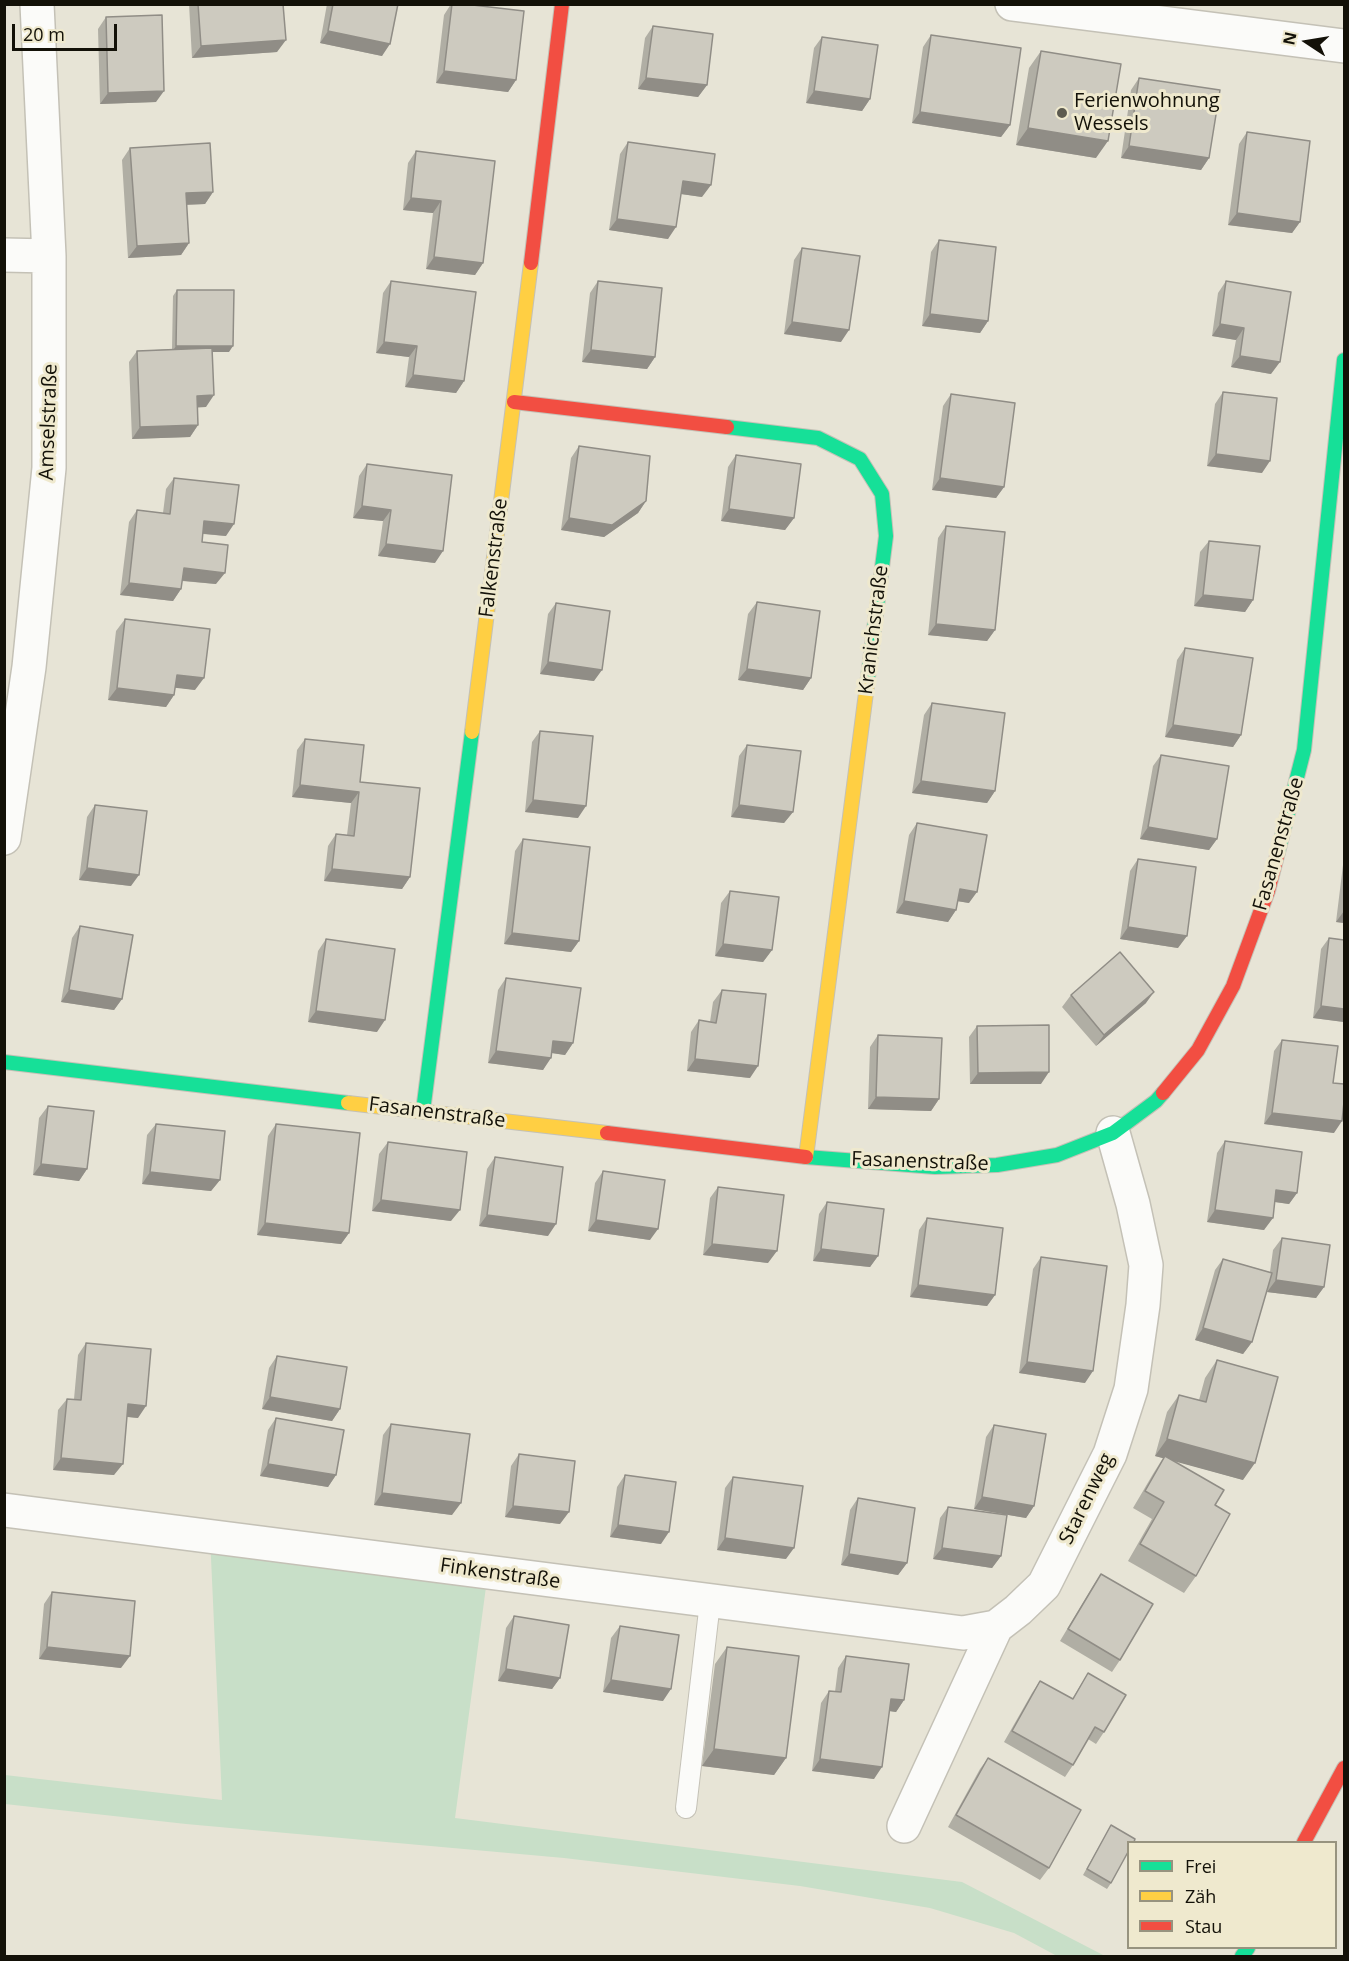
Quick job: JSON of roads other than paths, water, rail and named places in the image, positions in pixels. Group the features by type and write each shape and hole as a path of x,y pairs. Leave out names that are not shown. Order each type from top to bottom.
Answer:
{"street":[{"name":"Amselstraße","path":"4,838 17,667 49,468 50,255 37,4"},
{"name":"Falkenstraße","path":"423,1112 514,402 562,4"},
{"path":"1012,4 1344,46"},
{"path":"4,255 50,255"},
{"name":"Fasanenstraße","path":"4,1062 806,1157 935,1167 997,1165 1057,1155 1113,1133 1156,1101 1198,1050 1233,986 1268,891 1304,750 1344,360"},
{"name":"Kranichstraße","path":"514,402 818,438 860,459 882,494 886,536 806,1157"},
{"name":"Starenweg","path":"904,1826 996,1627 1044,1585 1110,1454 1131,1389 1143,1305 1146,1265 1133,1204 1113,1133"},
{"name":"Finkenstraße","path":"4,1510 963,1633 996,1627"},
{"path":"1305,1841 1344,1768"}],"lane":[{"path":"686,1808 710,1602"}],"place":[{"name":"Ferienwohnung Wessels","path":"1062,113"}]}
